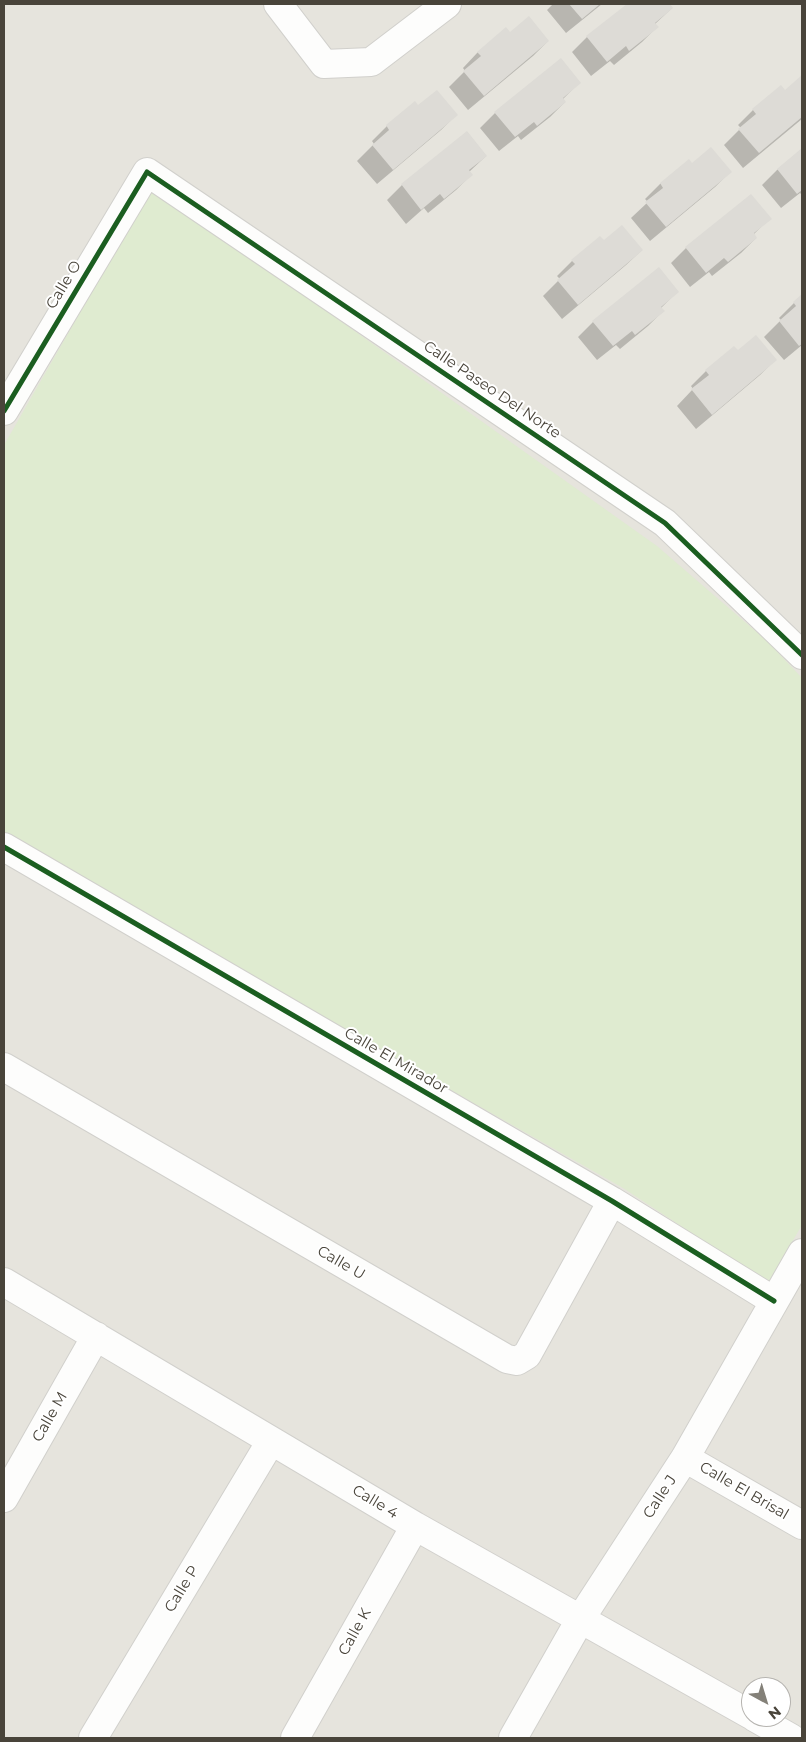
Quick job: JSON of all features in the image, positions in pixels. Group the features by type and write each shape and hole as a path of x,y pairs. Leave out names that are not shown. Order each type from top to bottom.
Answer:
{"street":[{"path":"278,4 324,64 371,62 447,4"},
{"name":"Calle O","path":"4,411 146,172"},
{"name":"Calle Paseo Del Norte","path":"146,172 665,523 802,655"},
{"name":"Calle El Mirador","path":"4,847 612,1201 774,1301"},
{"name":"Calle U","path":"4,1067 507,1359 518,1361 527,1355 612,1201"},
{"name":"Calle J","path":"513,1738 581,1618 685,1458 802,1253"},
{"name":"Calle 4","path":"4,1282 415,1526 741,1709"},
{"name":"Calle M","path":"4,1498 96,1336"},
{"name":"Calle P","path":"94,1738 271,1441"},
{"name":"Calle El Brisal","path":"685,1458 802,1525"},
{"name":"Calle K","path":"295,1738 415,1526"},
{"name":"Calle 4","path":"772,1727 792,1738"}],"shaded area":[{"path":"4,4 802,4 802,1738 4,1738"}],"green space":[{"path":"152,187 657,546 767,641 802,678 802,1225 768,1283 623,1188 4,836 4,445"}],"building":[{"path":"569,4 600,4 582,19"},
{"path":"627,4 670,4 673,8 655,23 659,27 629,51 626,46 607,62 586,36"},
{"path":"529,16 549,41 484,96 463,71 481,56 477,52 506,27 510,32"},
{"path":"561,58 581,83 563,98 566,102 537,126 534,122 515,137 494,112"},
{"path":"802,75 802,117 759,153 738,129 756,114 752,109 781,85 785,90"},
{"path":"437,90 458,115 393,170 372,145 389,130 386,125 415,101 418,105"},
{"path":"467,131 487,156 469,170 473,175 444,199 440,194 421,210 401,184"},
{"path":"711,147 732,172 666,227 645,202 663,188 660,183 689,159 692,163"},
{"path":"802,148 802,190 797,194 777,169"},
{"path":"751,194 772,219 754,233 757,238 728,262 724,258 706,273 685,247"},
{"path":"622,225 643,250 578,305 557,280 575,264 571,260 600,236 604,240"},
{"path":"659,267 679,292 661,307 665,311 635,335 632,331 613,346 592,321"},
{"path":"802,294 802,344 799,346 779,321 796,306 793,302"},
{"path":"756,335 777,360 712,415 691,389 709,375 705,370 734,346 738,350"}],"cycle path":[{"path":"4,411 147,172 665,523 802,655"},
{"path":"4,847 612,1201 774,1301"}]}
